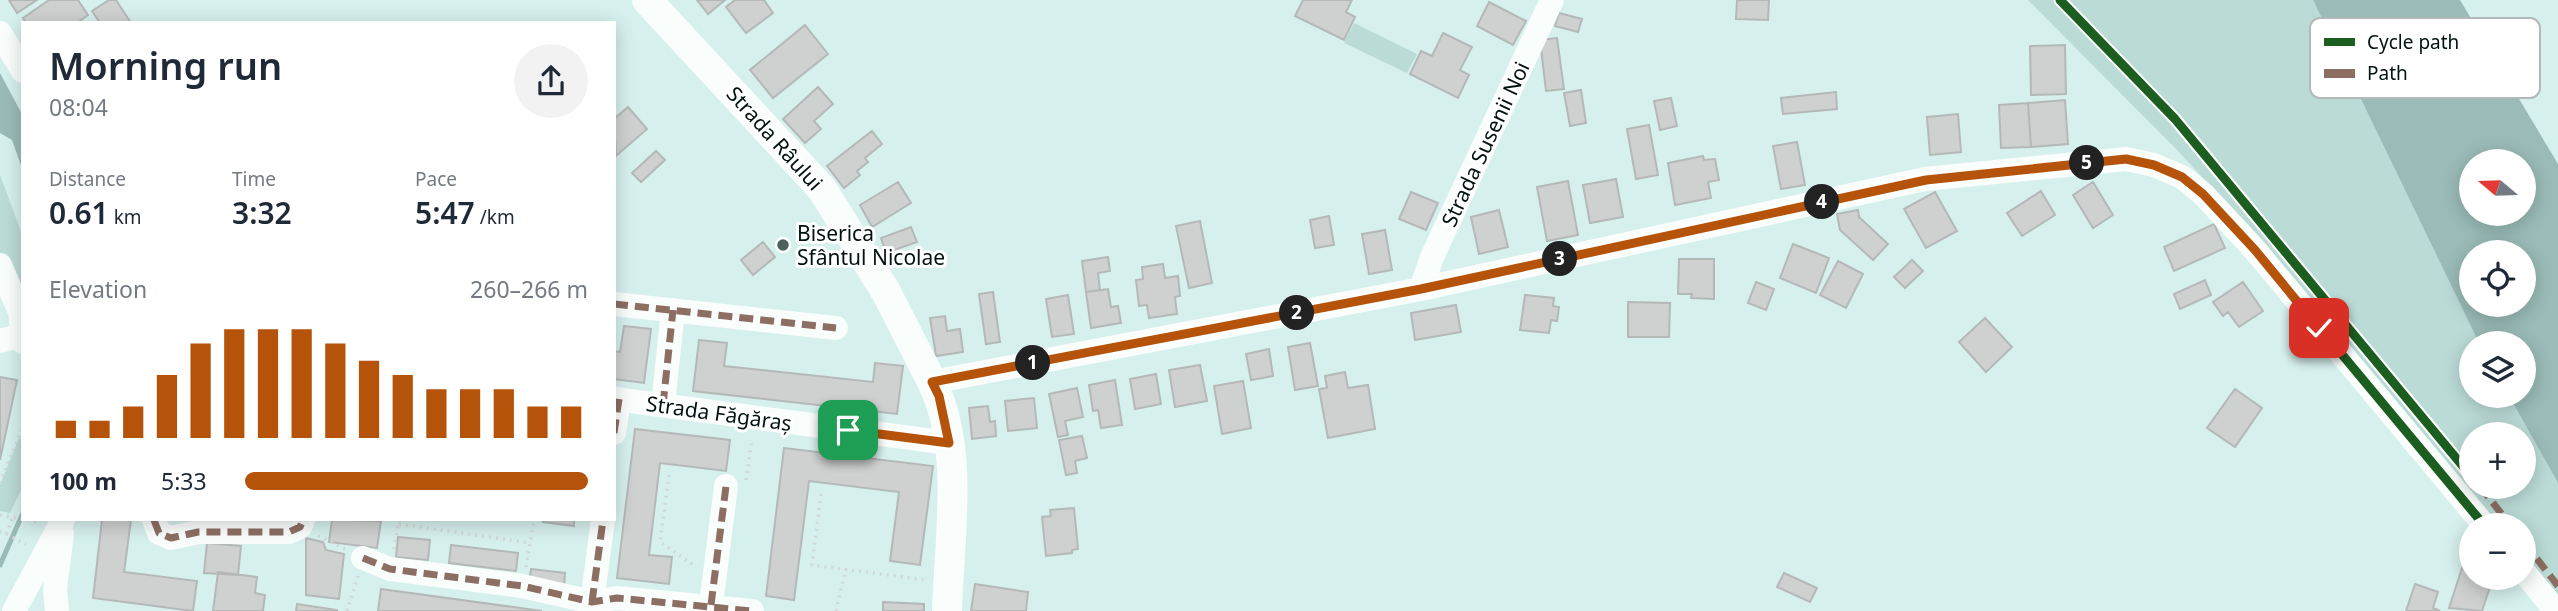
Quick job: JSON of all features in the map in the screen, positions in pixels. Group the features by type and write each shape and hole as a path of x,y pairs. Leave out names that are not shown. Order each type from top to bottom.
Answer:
{"main road":[{"name":"Strada Râului","path":"646,0 822,189 886,292 939,396 952,472 947,611"}],"street":[{"name":"Strada Susenii Noi","path":"1421,289 1432,257 1552,0"},
{"path":"0,33 21,68"},
{"path":"932,382 1421,289 1926,180 2126,159 2154,165 2182,177 2203,194 2247,240 2474,513"},
{"path":"0,265 20,312 15,339"},
{"path":"616,304 836,328"},
{"path":"663,405 673,310"},
{"name":"Strada Făgăraș","path":"617,399 949,443"},
{"path":"713,594 726,486"},
{"path":"14,611 56,521"},
{"path":"56,521 57,611"},
{"path":"154,521 159,533 171,538 199,526 289,532 302,523"},
{"path":"592,602 603,521"},
{"path":"363,558 390,569 522,586 592,602 617,598 713,594 752,611"},
{"path":"2536,587 2556,611"}],"path":[{"path":"0,484 21,435"},
{"path":"669,475 660,542 696,568 694,580 713,594"},
{"path":"821,494 812,565 934,581"},
{"path":"0,515 21,518"},
{"path":"6,534 13,517"},
{"path":"522,586 534,521"},
{"path":"390,569 399,522 531,543"},
{"path":"302,523 363,558 347,611"},
{"path":"0,531 30,546"},
{"path":"836,611 846,569"}],"shaded area":[{"path":"2028,0 2313,0 2322,18 2310,18 2310,98 2360,98 2459,302 2459,317 2466,317 2473,331 2459,331 2459,408 2516,408 2524,422 2459,422 2459,477 2264,244 2178,151"},
{"path":"2313,0 2460,0 2471,18 2322,18"},
{"path":"1354,23 1417,54 1407,73 1344,43"},
{"path":"0,73 21,112 21,165 12,140 0,133"},
{"path":"2360,98 2519,98 2558,164 2558,483 2536,444 2536,422 2524,422 2516,408 2536,408 2536,331 2473,331 2466,317 2536,317 2536,240 2459,240 2459,302"},
{"path":"0,175 21,232 21,285 14,287 0,253"},
{"path":"19,438 21,490 10,513 0,511 0,485"},
{"path":"2536,444 2558,483 2558,596 2536,569 2536,513 2489,513 2477,499 2536,499"}],"building":[{"path":"9,0 37,0 17,13"},
{"path":"49,0 78,0 88,15 80,21 25,21 23,18"},
{"path":"109,0 116,0 130,21 99,21 92,11"},
{"path":"697,0 725,0 708,14"},
{"path":"735,0 764,0 773,13 746,33 726,7"},
{"path":"1303,0 1352,0 1346,12 1355,17 1344,40 1295,16"},
{"path":"1737,0 1769,0 1768,20 1736,19"},
{"path":"1489,2 1526,21 1513,45 1477,26"},
{"path":"1559,13 1582,19 1578,32 1555,26"},
{"path":"805,25 828,54 773,98 750,70"},
{"path":"1443,33 1472,47 1460,70 1469,75 1458,98 1410,74 1421,51 1432,56"},
{"path":"1557,38 1564,89 1546,91 1540,40"},
{"path":"2065,45 2066,94 2031,95 2030,46"},
{"path":"818,87 833,104 814,121 821,129 805,143 783,119"},
{"path":"1581,90 1586,123 1570,126 1564,93"},
{"path":"1836,92 1837,109 1783,114 1781,98"},
{"path":"1671,98 1677,126 1660,130 1654,101"},
{"path":"2065,100 2068,144 2031,147 2028,103"},
{"path":"2028,103 2031,147 2001,148 1999,105"},
{"path":"628,107 647,129 616,156 616,117"},
{"path":"1958,114 1961,152 1930,155 1927,117"},
{"path":"1649,125 1658,175 1636,179 1627,129"},
{"path":"872,131 882,144 865,158 868,162 857,171 860,175 844,188 827,166"},
{"path":"1797,142 1805,185 1781,189 1773,146"},
{"path":"656,151 665,160 641,182 632,173"},
{"path":"1703,156 1704,160 1715,159 1719,180 1708,182 1711,198 1675,205 1668,163"},
{"path":"1616,179 1623,217 1590,223 1583,185"},
{"path":"1568,181 1578,235 1547,241 1537,187"},
{"path":"898,182 911,203 872,227 860,205"},
{"path":"2093,182 2113,215 2093,228 2073,195"},
{"path":"2041,191 2055,215 2022,236 2007,213"},
{"path":"1411,192 1438,203 1426,230 1399,219"},
{"path":"1935,192 1957,231 1926,248 1904,209"},
{"path":"1499,210 1508,247 1479,254 1471,217"},
{"path":"1858,210 1859,217 1888,244 1873,260 1840,230 1837,214"},
{"path":"1329,216 1334,245 1315,248 1310,220"},
{"path":"1200,221 1212,283 1189,288 1176,226"},
{"path":"2214,224 2225,248 2174,271 2164,247"},
{"path":"911,227 917,242 886,253 881,238"},
{"path":"1385,230 1392,270 1369,274 1362,234"},
{"path":"763,242 775,257 753,275 741,260"},
{"path":"1793,244 1829,258 1816,293 1780,278"},
{"path":"1108,257 1110,271 1098,273 1100,290 1086,292 1082,261"},
{"path":"1679,259 1714,259 1714,299 1691,298 1692,294 1678,294"},
{"path":"1912,260 1923,271 1905,288 1894,277"},
{"path":"1838,261 1863,274 1846,308 1820,295"},
{"path":"1163,264 1165,278 1178,276 1180,296 1175,297 1177,314 1149,318 1147,305 1139,306 1136,280 1143,279 1142,267"},
{"path":"2205,280 2211,295 2180,309 2174,294"},
{"path":"1756,282 1774,289 1766,310 1748,303"},
{"path":"2243,282 2263,311 2239,327 2228,312 2223,316 2213,302"},
{"path":"1108,289 1111,307 1118,306 1121,323 1091,328 1086,292"},
{"path":"993,292 1000,342 986,344 979,294"},
{"path":"1068,295 1074,334 1052,337 1046,299"},
{"path":"1525,295 1554,298 1553,306 1559,307 1557,321 1551,320 1549,333 1520,330"},
{"path":"1628,302 1670,303 1669,337 1628,337"},
{"path":"1456,305 1461,332 1415,340 1411,313"},
{"path":"945,316 947,331 960,329 963,352 936,356 930,318"},
{"path":"1985,318 2012,347 1986,372 1959,342"},
{"path":"624,326 651,329 644,383 616,379 616,351 620,352"},
{"path":"699,340 727,343 724,366 873,382 875,363 903,366 897,414 693,391"},
{"path":"1310,343 1318,386 1295,390 1288,347"},
{"path":"1269,349 1273,376 1251,380 1246,354"},
{"path":"1200,365 1207,401 1175,407 1169,370"},
{"path":"1345,372 1348,388 1368,385 1375,429 1328,438 1319,389 1327,388 1325,376"},
{"path":"1156,374 1161,404 1135,409 1130,379"},
{"path":"0,377 17,380 0,460"},
{"path":"1115,380 1122,425 1101,428 1098,410 1093,411 1089,385"},
{"path":"1243,381 1251,428 1222,434 1214,386"},
{"path":"1077,388 1083,417 1065,421 1068,435 1058,437 1049,394"},
{"path":"2235,389 2262,408 2235,447 2207,428"},
{"path":"1034,398 1037,428 1008,431 1005,401"},
{"path":"988,406 990,422 995,421 996,436 972,439 969,408"},
{"path":"635,429 730,440 726,471 660,463 649,555 672,557 669,584 617,578"},
{"path":"1082,436 1087,458 1075,461 1077,473 1066,475 1059,440"},
{"path":"784,448 933,466 920,565 890,561 899,492 809,481 794,600 766,596"},
{"path":"1074,508 1078,549 1072,550 1072,553 1046,556 1042,517 1051,516 1050,510"},
{"path":"102,521 131,521 124,572 197,581 193,611 93,598"},
{"path":"332,521 381,521 377,548 329,542"},
{"path":"574,521 574,526 543,522"},
{"path":"398,537 430,540 428,560 396,557"},
{"path":"306,538 323,542 326,550 344,554 339,599 306,595"},
{"path":"207,543 241,546 238,575 204,573"},
{"path":"451,545 518,553 516,571 449,563"},
{"path":"531,569 565,573 564,587 529,583"},
{"path":"218,572 257,577 255,593 265,595 263,611 213,611"},
{"path":"1784,573 1817,588 1810,602 1777,587"},
{"path":"2459,577 2459,590 2489,590 2482,611 2449,608"},
{"path":"975,584 1028,592 1026,611 971,611"},
{"path":"2415,584 2438,592 2433,608 2440,611 2406,611"},
{"path":"381,589 542,611 378,611"},
{"path":"883,602 924,604 924,611 883,611"},
{"path":"297,604 337,610 337,611 296,611"}],"waterway":[{"path":"0,565 21,518"}],"marked path":[{"path":"616,304 836,328"},
{"path":"663,405 673,310"},
{"path":"616,419 619,399"},
{"path":"711,605 726,486"},
{"path":"2490,499 2501,513"},
{"path":"154,521 159,533 171,538 198,532 289,532 300,527 303,521"},
{"path":"592,602 603,521"},
{"path":"363,558 390,569 522,586 592,602 617,598 752,611"},
{"path":"2536,558 2558,586"}],"cycle path":[{"path":"2060,0 2175,119 2459,462"},
{"path":"932,382 1421,289 1925,179 2126,159 2154,165 2182,177 2203,194 2255,250 2474,513"}],"place":[{"name":"Biserica Sfântul Nicolae","path":"783,245"}],"route":[{"path":"848,430 949,443 939,396 932,382 1421,289 1926,180 2126,159 2154,165 2182,177 2203,194 2255,250 2319,328"}]}
